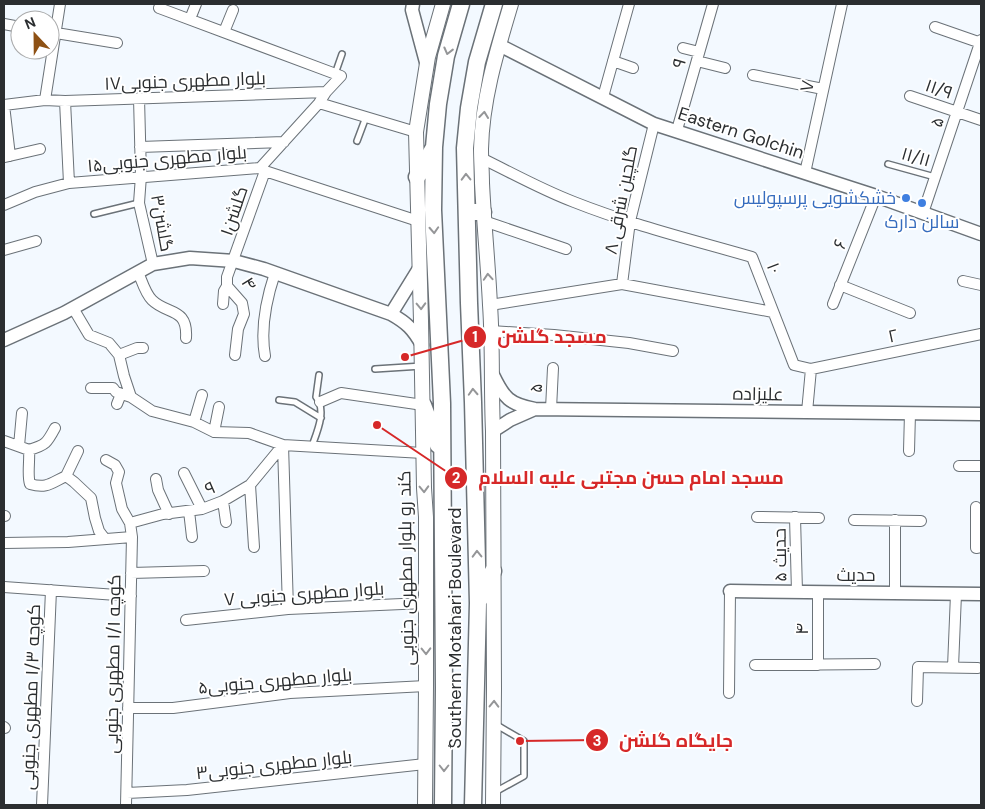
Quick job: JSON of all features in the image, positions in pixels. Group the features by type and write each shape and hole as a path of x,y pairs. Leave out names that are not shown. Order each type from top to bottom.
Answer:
{"main road":[{"name":"کند رو بلوار مطهری جنوبی","path":"425,805 426,517 416,132 427,66 442,4"},
{"name":"ُSouthern Motahari Boulevard","path":"443,805 442,403 433,210 434,147 438,104 446,56 461,4"},
{"name":"ُSouthern Motahari Boulevard","path":"473,805 478,603 465,148 469,108 477,62 494,4"},
{"path":"493,799 493,375 481,148 485,109 492,71 511,4"},
{"path":"417,177 434,147"},
{"path":"467,212 484,216"},
{"path":"423,405 442,457"},
{"path":"478,603 493,571"}],"street":[{"path":"160,4 159,8 338,75 319,103 284,142 263,170"},
{"path":"190,19 196,4"},
{"path":"413,4 413,15 427,66"},
{"path":"603,97 629,4"},
{"name":"۹","path":"677,130 713,4"},
{"name":"۷","path":"805,173 842,5"},
{"path":"224,32 233,10"},
{"path":"934,28 981,42"},
{"path":"60,33 117,43"},
{"name":"۵","path":"923,213 981,42"},
{"name":"Eastern Golchin","path":"499,46 654,124 876,196 981,234"},
{"path":"683,48 698,57 725,68"},
{"path":"45,100 50,60"},
{"path":"613,61 633,68"},
{"path":"753,75 823,89"},
{"name":"بلوار مطهری جنوبی۱۷","path":"4,105 45,100 65,101 326,92"},
{"name":"۱۱/۹","path":"910,96 981,120"},
{"name":"گلشن۳","path":"139,98 141,176 139,203 153,264"},
{"path":"65,101 69,183"},
{"path":"319,103 416,132"},
{"path":"4,105 7,157 40,149"},
{"name":"۸ گلچین شرقی","path":"622,284 630,221 654,124"},
{"path":"140,147 284,142"},
{"path":"481,158 573,202 630,221"},
{"name":"بلوار مطهری جنوبی۱۵","path":"4,205 34,192 69,183 141,176 263,170 418,221"},
{"name":"گلشن۱","path":"234,261 263,170"},
{"name":"۶","path":"833,304 876,196"},
{"path":"484,216 566,249"},
{"name":"۱۰","path":"630,221 752,257 794,365 811,369"},
{"path":"4,250 36,241"},
{"path":"4,340 73,308 153,264 190,258 234,261 275,273 391,314 405,322 416,334 422,346"},
{"name":"۴","path":"234,261 227,278 227,286 242,303 244,314 238,328 235,355"},
{"path":"391,314 420,267"},
{"path":"138,272 146,292 152,300 181,316 185,324 186,338"},
{"path":"265,356 263,342 264,318 268,295 275,273"},
{"path":"963,281 981,285"},
{"path":"490,305 622,284 773,312"},
{"path":"840,285 910,313"},
{"path":"223,304 224,291 227,286"},
{"path":"73,308 89,335 110,343 119,355 124,376 123,398"},
{"path":"491,331 629,343 673,351"},
{"name":"۲","path":"811,369 981,334"},
{"path":"119,355 137,348 143,348"},
{"name":"۵","path":"551,409 553,368"},
{"path":"807,412 811,369"},
{"name":"علیزاده","path":"493,375 501,392 508,399 516,404 535,409 981,414"},
{"path":"92,388 113,388 123,398 152,411 194,422 214,432 249,433 282,445 424,453"},
{"path":"320,402 341,393 423,405"},
{"path":"194,422 202,395"},
{"path":"214,432 219,407"},
{"name":"علیزاده","path":"493,431 510,420 535,409"},
{"path":"19,446 22,413"},
{"path":"909,451 910,413"},
{"path":"4,441 30,450 47,442 55,428"},
{"path":"282,445 288,609"},
{"name":"۹","path":"130,523 202,509 222,501 250,485 282,445"},
{"path":"30,450 28,477 30,484 40,487 48,486 66,476 78,451"},
{"name":"کوچه ۱/۱ مطهری جنوبی","path":"106,460 115,466 119,472 116,483 122,509 130,523 132,536 126,805"},
{"path":"959,466 981,466"},
{"path":"184,473 202,509"},
{"path":"66,476 91,498 99,532 105,539"},
{"path":"156,479 158,490 169,514"},
{"path":"250,485 254,548"},
{"path":"44,497 48,486"},
{"path":"222,501 226,522"},
{"path":"976,507 976,548 981,548"},
{"path":"189,511 192,537"},
{"path":"757,517 819,518"},
{"name":"حدیث ۵","path":"795,517 797,592"},
{"path":"854,520 921,521"},
{"path":"895,520 895,593"},
{"path":"4,543 68,542 132,536"},
{"path":"131,573 204,571"},
{"path":"4,586 130,596"},
{"name":"کوچه ۱/۳ مطهری جنوبی","path":"42,805 51,590"},
{"path":"729,693 730,591"},
{"name":"حدیث","path":"730,591 981,594"},
{"name":"۴","path":"818,593 818,664"},
{"path":"953,667 956,594"},
{"name":"۷ بلوار مطهری جنوبی","path":"186,620 288,609 425,603"},
{"path":"755,665 875,664"},
{"path":"917,701 918,666 978,668"},
{"name":"۵بلوار مطهری جنوبی","path":"128,708 173,708 290,693 426,686"},
{"name":"بلوار مطهری جنوبی۳","path":"127,793 187,790 425,764"}],"lane":[{"path":"338,75 342,54"},
{"path":"357,141 366,117"},
{"name":"۱۱/۱۱","path":"888,164 935,178"},
{"path":"94,214 139,203"},
{"path":"375,369 422,366"},
{"path":"312,447 321,418 320,402 316,397 319,375"},
{"path":"279,400 295,402 321,418"},
{"path":"493,799 524,776 524,741 494,724"}],"place":[{"name":"خشکشویی پرسپولیس","path":"906,198"},
{"name":"سالن دارک","path":"922,203"},
{"name":"مسجد گلشن","path":"405,357"},
{"name":"مسجد امام حسن مجتبی علیه السلام","path":"377,425"},
{"name":"جایگاه گلشن","path":"520,741"}]}
